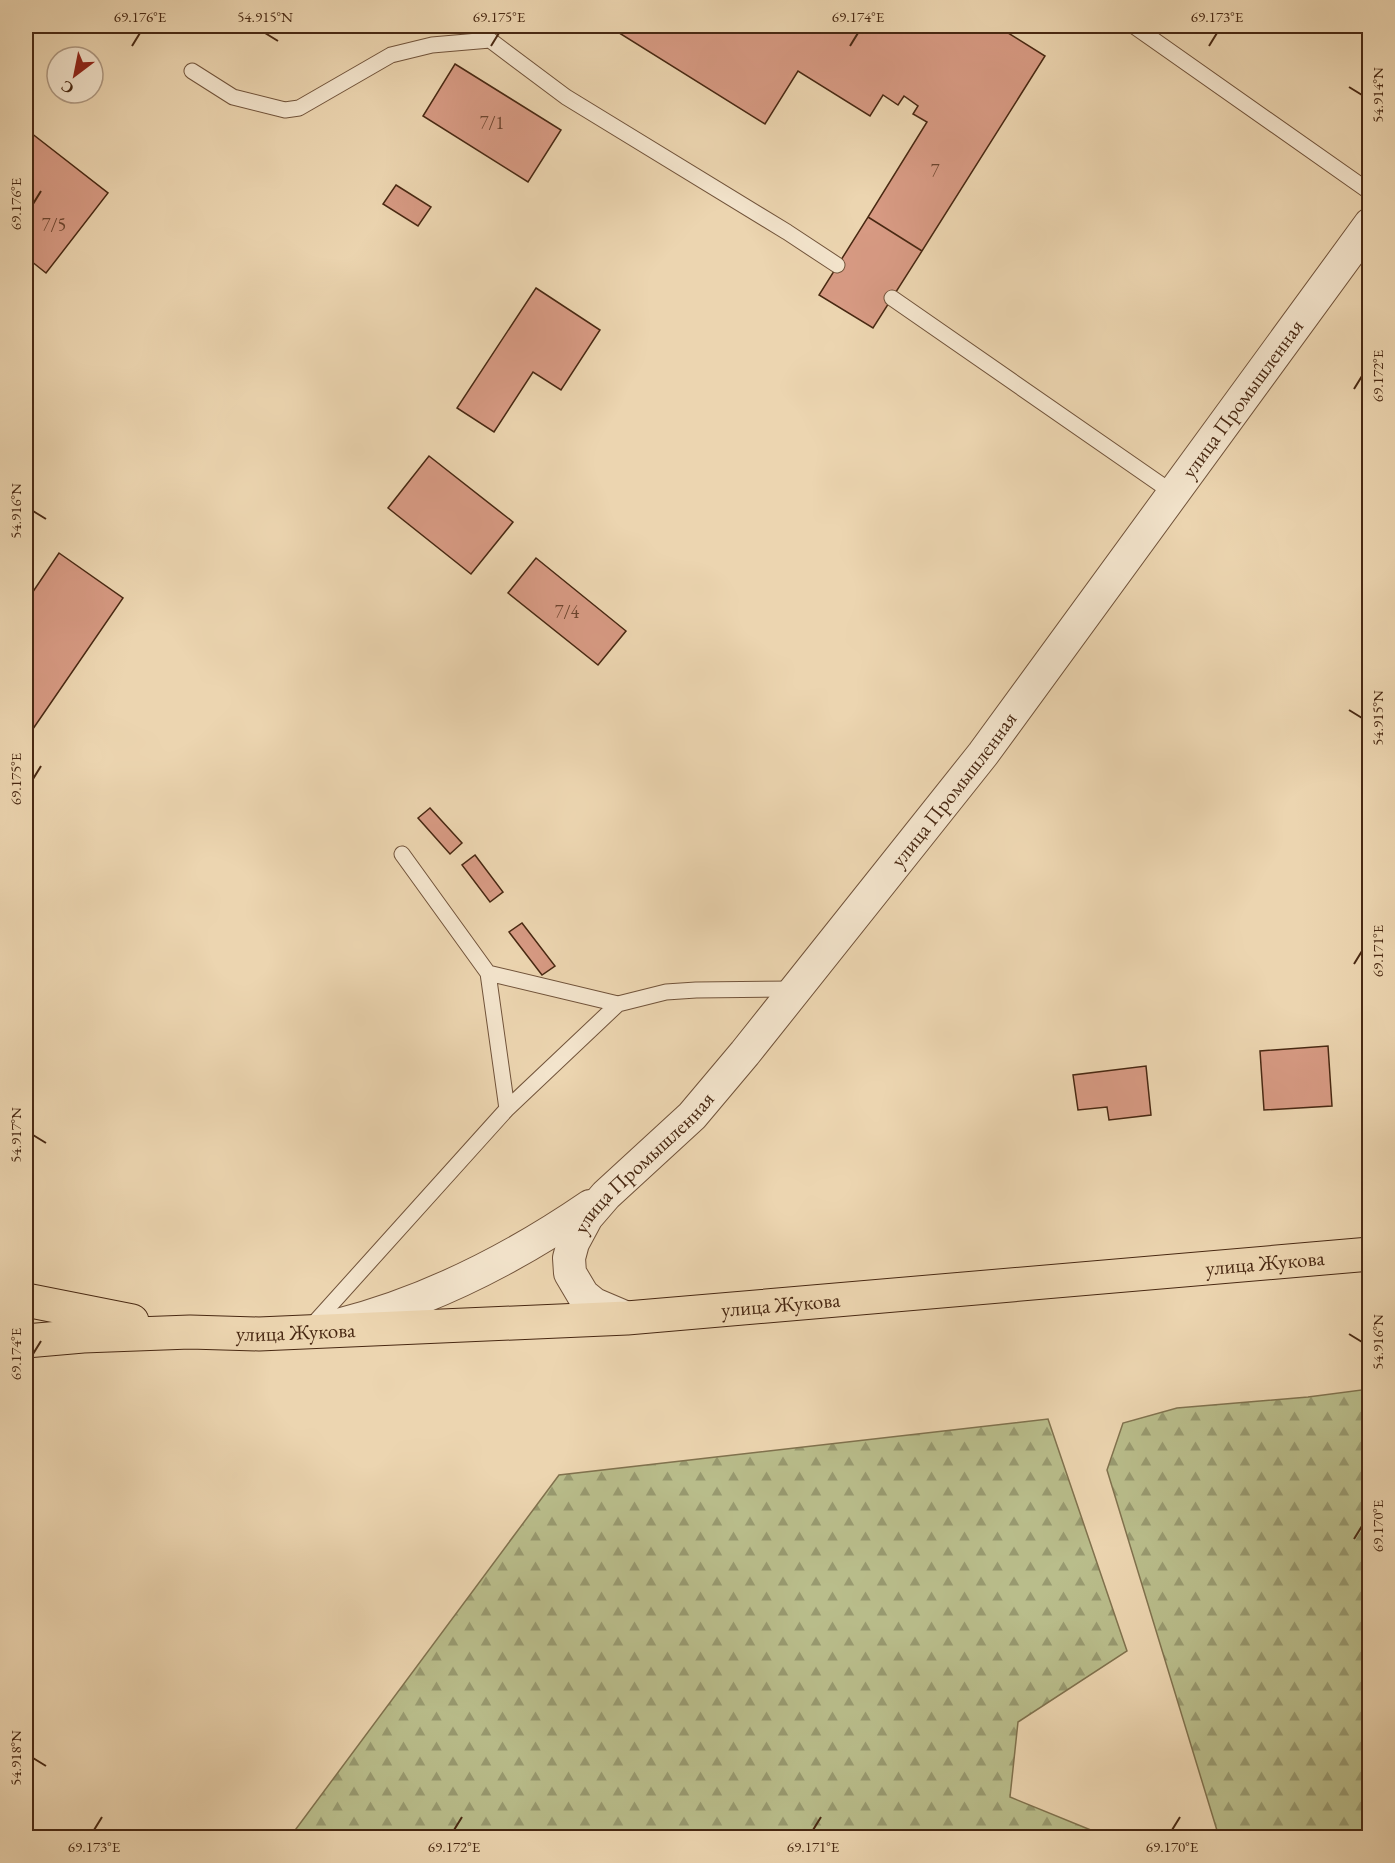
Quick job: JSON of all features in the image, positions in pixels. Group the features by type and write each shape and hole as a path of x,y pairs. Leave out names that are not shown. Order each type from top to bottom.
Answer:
{"main road":[{"name":"улица Жукова","path":"26,1341 83,1336 190,1332 260,1334 627,1318 1370,1254"},
{"name":"улица Жукова","path":"26,1300 190,1332"}],"street":[{"name":"улица Промышленная","path":"627,1318 594,1304 583,1295 570,1273 569,1258 579,1230 587,1217 606,1196 692,1116 983,754 1370,224"},
{"path":"306,1332 375,1314 471,1275 534,1242 606,1196"}],"lane":[{"path":"476,26 490,40 566,97 837,265"},
{"path":"1134,26 1370,192"},
{"path":"192,71 233,97 285,110 299,108 391,55 432,45 490,40"},
{"path":"892,298 1173,493"},
{"path":"402,854 488,973 507,1109"},
{"path":"488,973 618,1004 666,992 796,989"},
{"path":"306,1332 507,1109 618,1004"}],"green space":[{"path":"1369,1389 1369,1837 1219,1837 1107,1470 1123,1423 1177,1408 1308,1397"},
{"path":"1048,1419 1127,1651 1018,1722 1010,1797 1108,1837 290,1837 559,1475"}],"building":[{"path":"608,26 972,26 981,31 984,26 997,26 1045,56 922,251 868,217 927,122 913,114 918,106 904,96 898,105 883,95 870,116 798,71 765,124"},
{"path":"455,64 561,130 528,182 423,116"},
{"path":"26,129 108,193 46,273 26,257"},
{"path":"396,185 431,207 418,226 383,204"},
{"path":"868,217 922,251 873,328 819,295"},
{"path":"536,288 600,330 561,390 533,372 494,432 457,408"},
{"path":"429,456 513,522 471,574 388,508"},
{"path":"59,553 123,598 26,739 26,602"},
{"path":"536,558 626,631 598,665 508,593"},
{"path":"430,808 462,843 450,854 418,818"},
{"path":"475,855 503,892 490,902 462,865"},
{"path":"522,923 555,966 542,975 509,932"},
{"path":"1328,1046 1332,1106 1264,1110 1260,1051"},
{"path":"1146,1066 1151,1115 1109,1120 1107,1107 1078,1110 1073,1075"}]}
